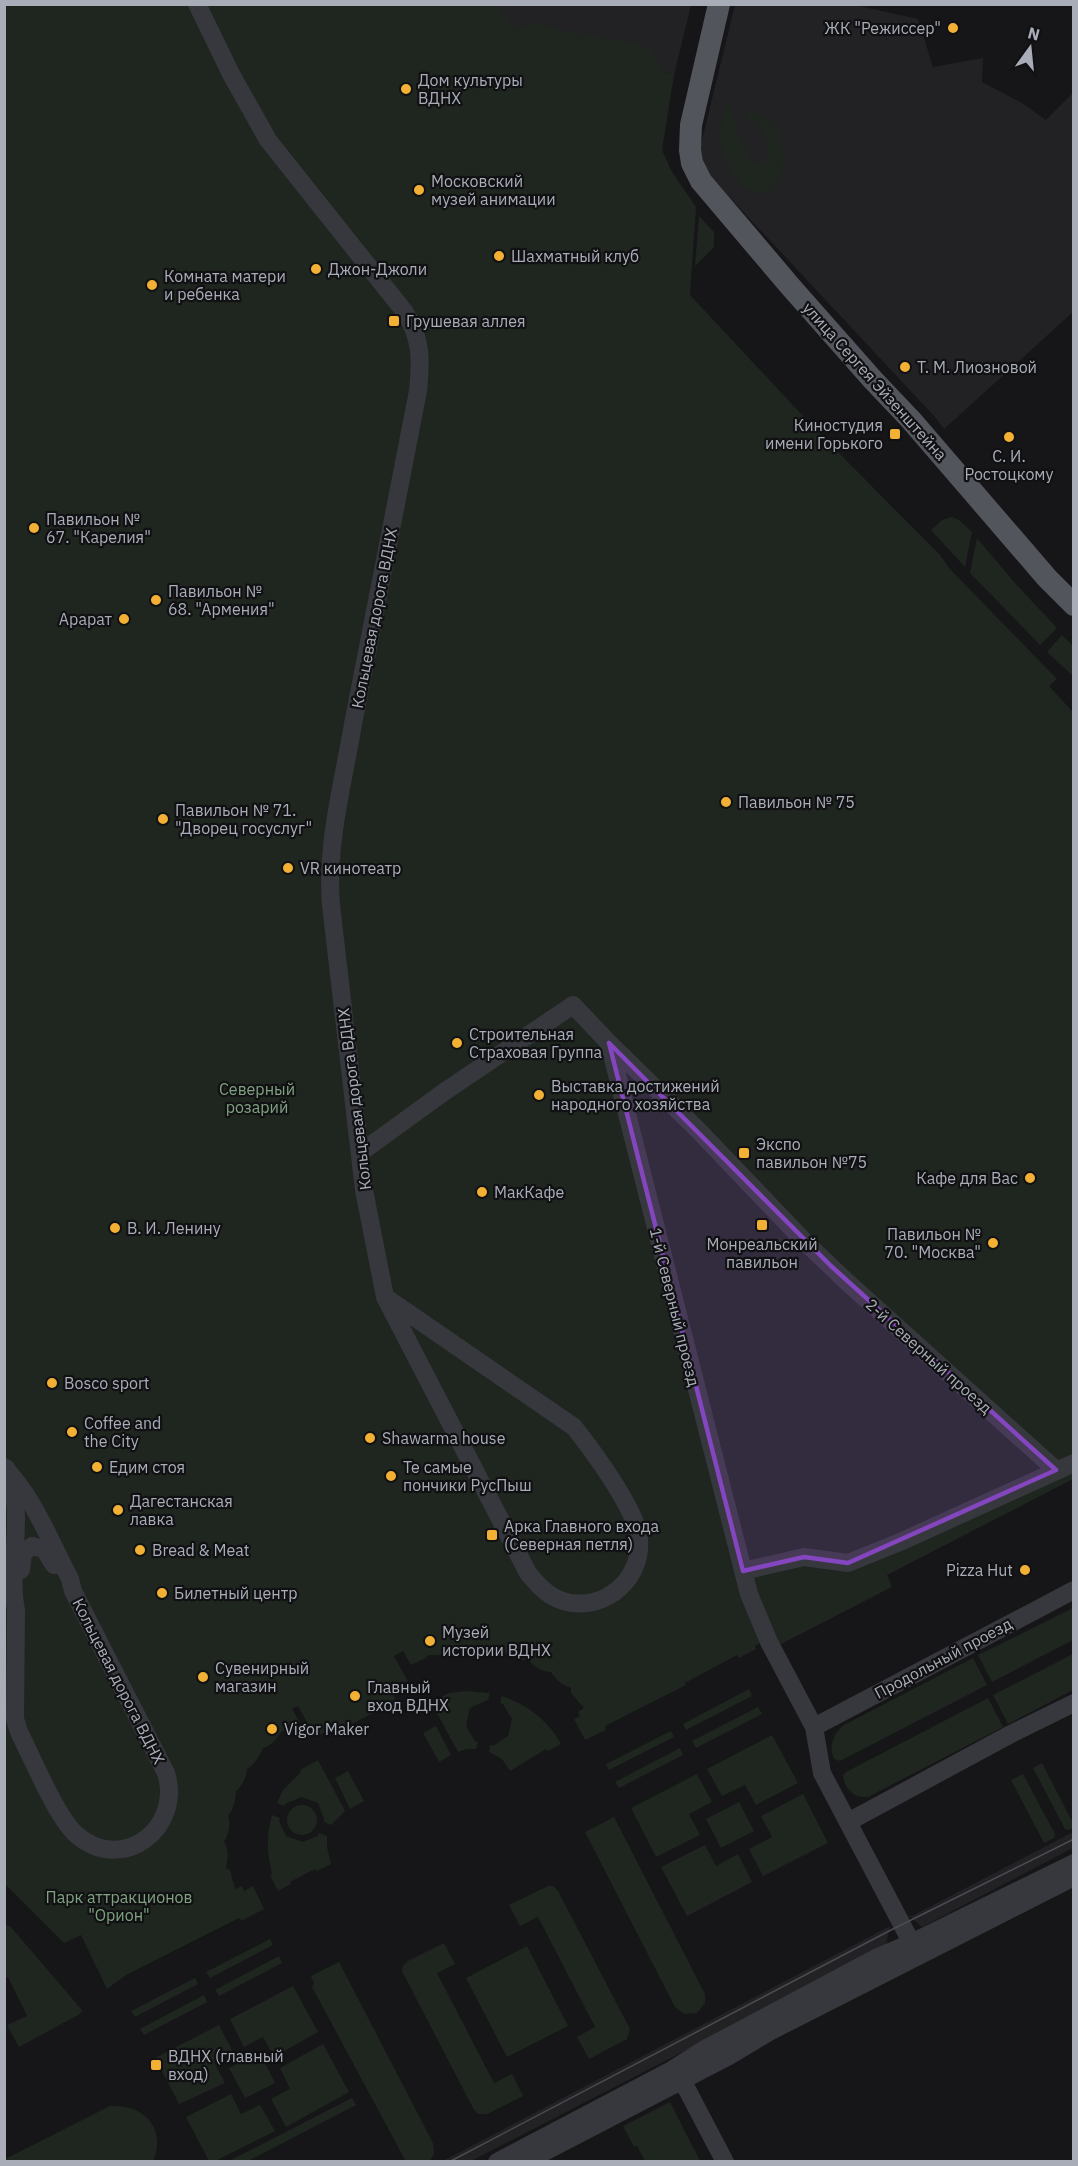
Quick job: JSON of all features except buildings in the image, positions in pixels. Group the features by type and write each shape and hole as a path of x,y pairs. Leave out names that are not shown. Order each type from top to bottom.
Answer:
{"main road":[{"name":"улица Сергея Эйзенштейна","path":"719,4 691,125 690,150 701,181 790,286 924,434 1047,578 1074,605"}],"street":[{"name":"Кольцевая дорога ВДНХ","path":"197,4 231,74 268,140 404,312 416,331 420,356 418,392 357,704 329,868 331,905 364,1190 385,1297 528,1573 543,1591 562,1601 584,1604 604,1599 623,1587 635,1571 639,1548 638,1532 633,1519 595,1453 574,1427 385,1297"},
{"name":"2-й Северный проезд","path":"360,1153 444,1092 573,1005 698,1130 803,1240 855,1289 1065,1467"},
{"name":"1-й Северный проезд","path":"609,1043 749,1594 769,1641 814,1727 822,1773 915,1949"},
{"path":"412,1352 414,1341 420,1335 430,1332 442,1335"},
{"path":"743,1570 804,1557 848,1563 900,1542 1065,1467"},
{"name":"Кольцевая дорога ВДНХ","path":"5,1468 27,1496 158,1756 169,1783 168,1806 159,1826 145,1840 128,1848 119,1850 99,1847 81,1839 74,1832 58,1808 19,1732 14,1712 16,1610 13,1596 14,1501 13,1490 5,1468"},
{"path":"16,1610 20,1597 22,1558 27,1548 32,1546 44,1549 63,1581 73,1591"},
{"name":"Продольный проезд","path":"814,1727 1074,1590"},
{"path":"848,1822 1011,1734 1074,1703"},
{"path":"497,2162 676,2076 729,2056 915,1949 1074,1863"},
{"path":"915,1949 1074,1877"},
{"path":"525,2162 676,2076"},
{"path":"676,2076 725,2162"}],"highlighted area":[{"path":"609,1043 831,1266 1056,1470 848,1563 804,1557 743,1571"}],"shaded area":[{"path":"399,5 691,5 674,75"},
{"path":"735,5 855,5 918,19 933,67 983,58 982,82 1022,103 1046,120 1073,93 1073,312 944,429 704,170 699,152"},
{"path":"1073,1832 1073,1848 922,1927 908,1915 912,1916"},
{"path":"890,1926 886,1945 700,2043 471,2161 441,2162"}],"green space":[{"name":"Выставка достижений народного хозяйства","path":"4,5 497,5 510,24 523,27 536,23 639,44 652,50 659,62 659,71 674,75 662,150 672,172 696,207 690,295 817,431 940,555 950,569 1057,679 1049,686 1073,712 1073,1479 887,1575 892,1587 779,1645 773,1636 755,1646 756,1649 739,1658 737,1655 685,1683 686,1685 605,1726 606,1730 585,1740 574,1719 580,1716 578,1712 584,1708 571,1693 571,1688 560,1682 551,1672 538,1669 529,1660 515,1659 504,1652 491,1653 480,1649 460,1651 454,1649 441,1655 428,1655 411,1665 403,1651 394,1656 411,1687 394,1696 396,1701 335,1733 332,1729 315,1737 298,1706 292,1709 299,1721 298,1724 282,1731 272,1743 263,1748 257,1760 247,1769 236,1791 234,1804 228,1816 229,1829 224,1841 228,1854 226,1868 230,1870 235,1889 242,1886 244,1891 253,1886 264,1909 241,1921 239,1918 126,1975 107,1989 81,1935 64,1943 5,1884"},
{"path":"730,104 742,144 756,165 767,156 769,150 762,130 747,116 750,110 772,121 778,130 783,161 782,171 774,186 762,193 748,190 742,184 731,170 725,156 721,142 721,129"},
{"path":"699,216 714,232 714,247 695,266"},
{"path":"952,517 972,532 965,567 931,530 942,520"},
{"path":"977,538 1057,628 1040,645 970,573"},
{"path":"1062,635 1073,646 1073,676 1047,652"},
{"path":"1073,1608 1073,1640 992,1682 978,1655"},
{"path":"1073,1654 1073,1690 1008,1724 993,1695"},
{"path":"973,1658 987,1685 840,1761 834,1759 833,1740 844,1725"},
{"path":"749,1689 752,1696 686,1730 683,1724"},
{"path":"466,1691 490,1693 488,1700 470,1708 466,1726 478,1742 476,1749 458,1752 431,1702 449,1693"},
{"path":"502,1696 537,1715 561,1744 548,1751 546,1749 510,1771 502,1759 489,1752 490,1745 493,1746 508,1736 512,1719 500,1703"},
{"path":"988,1698 1003,1727 868,1797 858,1796 848,1788 843,1775 846,1772"},
{"path":"758,1707 762,1714 696,1748 692,1741"},
{"path":"436,1726 451,1755 439,1762 423,1733"},
{"path":"671,1731 674,1737 609,1770 606,1764"},
{"path":"772,1735 798,1783 756,1805 745,1785 722,1796 707,1769"},
{"path":"680,1748 683,1755 619,1788 615,1782"},
{"path":"318,1760 345,1811 331,1825 324,1822 318,1803 301,1797 284,1806 277,1803 283,1790 301,1772 300,1770"},
{"path":"1042,1763 1073,1823 1073,1828 1069,1830 1065,1829 1033,1768"},
{"path":"348,1771 364,1801 350,1809 335,1778"},
{"path":"697,1774 712,1802 689,1814 700,1835 656,1857 631,1808"},
{"path":"1023,1774 1055,1834 1054,1838 1044,1843 1011,1780"},
{"path":"803,1794 828,1843 763,1876 749,1849 772,1837 761,1816"},
{"path":"739,1802 754,1831 721,1848 706,1819"},
{"path":"302,1805 312,1810 317,1820 312,1830 302,1835 292,1830 287,1820 292,1810"},
{"path":"272,1815 280,1818 279,1821 286,1836 303,1842 318,1836 319,1833 327,1836 331,1864 317,1871 315,1869 278,1891 270,1875 272,1874 268,1851"},
{"path":"614,1817 705,1994 705,2003 697,2013 684,2014 675,2007 585,1832"},
{"path":"705,1845 716,1866 738,1854 752,1882 687,1916 661,1867"},
{"path":"548,1886 553,1886 558,1891 630,2029 627,2039 589,2059 577,2037 595,2027 538,1917 520,1926 509,1905"},
{"path":"5,1925 10,1926 82,2010 80,2014 19,2047 7,2025 27,2016 8,1977 5,1978"},
{"path":"270,1939 273,1945 210,1978 206,1972"},
{"path":"444,1943 455,1964 437,1973 494,2083 512,2074 523,2096 487,2114 478,2114 474,2110 402,1971 408,1961"},
{"path":"527,1946 568,2026 507,2057 466,1978"},
{"path":"279,1956 282,1963 219,1996 215,1990"},
{"path":"339,1962 433,2143 434,2154 430,2161 406,2161 312,1987 314,1984 311,1976"},
{"path":"195,1978 198,1984 135,2017 131,2011"},
{"path":"293,1986 318,2032 274,2057 263,2037 244,2047 230,2019"},
{"path":"204,1995 207,2002 144,2035 140,2029"},
{"path":"219,2025 233,2052 214,2062 225,2083 179,2104 155,2058"},
{"path":"323,2044 349,2092 286,2127 271,2099 290,2089 280,2068"},
{"path":"260,2053 275,2083 245,2098 229,2068"},
{"path":"231,2094 241,2114 260,2105 275,2131 215,2161 209,2161 186,2117"},
{"path":"352,2098 356,2105 248,2161 229,2161"},
{"path":"670,2102 700,2161 645,2161 637,2146 634,2147 623,2126"},
{"path":"110,2106 133,2109 150,2120 157,2138 157,2149 153,2161 5,2161 5,2159"}],"tram line":[{"path":"449,2162 889,1931 1074,1839"}],"place":[{"name":"ЖК \"Режиссер\"","path":"953,28"},
{"name":"Дом культуры ВДНХ","path":"406,89"},
{"name":"Московский музей анимации","path":"419,190"},
{"name":"Шахматный клуб","path":"499,256"},
{"name":"Джон-Джоли","path":"316,269"},
{"name":"Комната матери и ребенка","path":"152,285"},
{"name":"Грушевая аллея","path":"394,321"},
{"name":"Т. М. Лиозновой","path":"905,367"},
{"name":"Киностудия имени Горького","path":"895,434"},
{"name":"С. И. Ростоцкому","path":"1009,437"},
{"name":"Павильон № 67. \"Карелия\"","path":"34,528"},
{"name":"Павильон № 68. \"Армения\"","path":"156,600"},
{"name":"Арарат","path":"124,619"},
{"name":"Павильон № 75","path":"726,802"},
{"name":"Павильон № 71. \"Дворец госуслуг\"","path":"163,819"},
{"name":"VR кинотеатр","path":"288,868"},
{"name":"Строительная Страховая Группа","path":"457,1043"},
{"name":"Выставка достижений народного хозяйства","path":"539,1095"},
{"name":"Экспо павильон №75","path":"744,1153"},
{"name":"Кафе для Вас","path":"1030,1178"},
{"name":"МакКафе","path":"482,1192"},
{"name":"Монреальский павильон","path":"762,1225"},
{"name":"В. И. Ленину","path":"115,1228"},
{"name":"Павильон № 70. \"Москва\"","path":"993,1243"},
{"name":"Bosco sport","path":"52,1383"},
{"name":"Coffee and the City","path":"72,1432"},
{"name":"Shawarma house","path":"370,1438"},
{"name":"Едим стоя","path":"97,1467"},
{"name":"Те самые пончики РусПыш","path":"391,1476"},
{"name":"Дагестанская лавка","path":"118,1510"},
{"name":"Арка Главного входа (Северная петля)","path":"492,1535"},
{"name":"Bread & Meat","path":"140,1550"},
{"name":"Pizza Hut","path":"1025,1570"},
{"name":"Билетный центр","path":"162,1593"},
{"name":"Музей истории ВДНХ","path":"430,1641"},
{"name":"Сувенирный магазин","path":"203,1677"},
{"name":"Главный вход ВДНХ","path":"355,1696"},
{"name":"Vigor Maker","path":"272,1729"},
{"name":"ВДНХ (главный вход)","path":"156,2065"}],"park label":[{"name":"Северный розарий","path":"257,1098"},
{"name":"Парк аттракционов \"Орион\"","path":"119,1906"}]}
